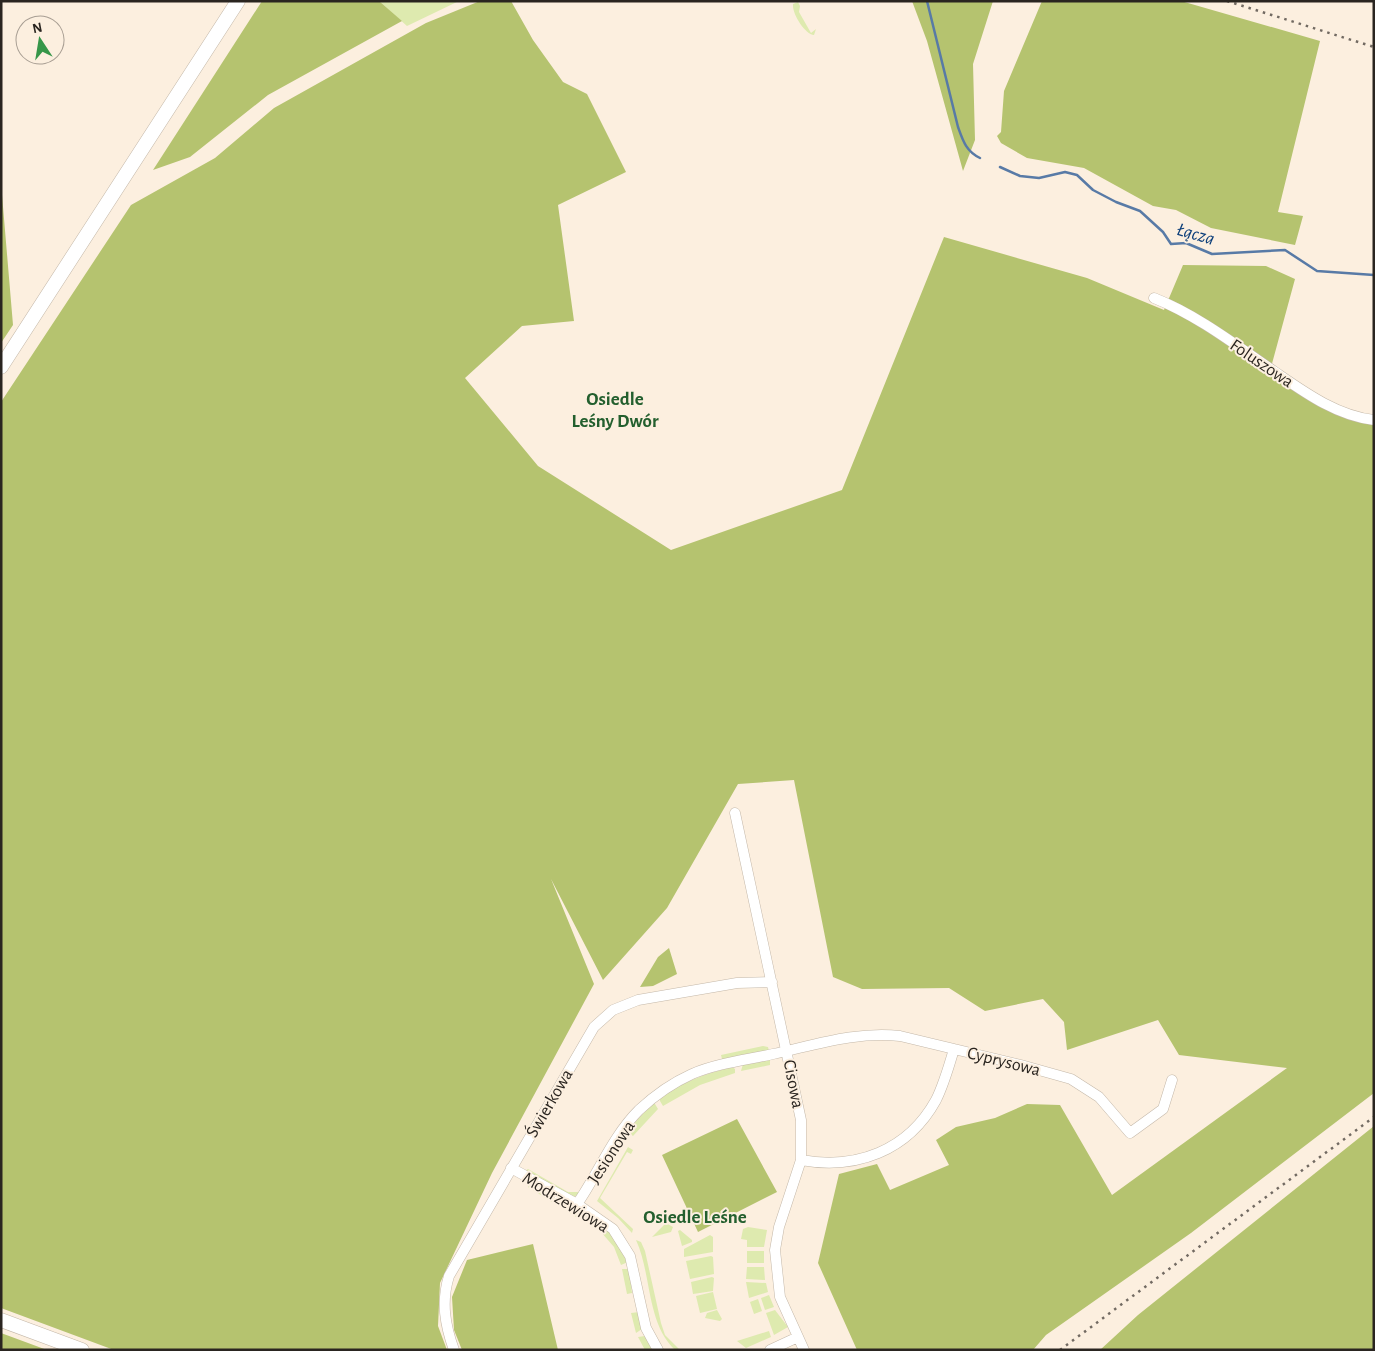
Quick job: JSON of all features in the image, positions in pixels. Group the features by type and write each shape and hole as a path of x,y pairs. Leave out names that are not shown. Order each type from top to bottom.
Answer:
{"main road":[{"path":"1,367 238,1"},
{"path":"1,1320 82,1350"}],"street":[{"name":"Foluszowa","path":"1154,298 1169,304 1236,345 1308,394 1335,408 1374,420"},
{"name":"Cisowa","path":"735,813 801,1120 801,1160 779,1227 774,1250 780,1297 804,1350"},
{"name":"Świerkowa","path":"454,1350 444,1314 446,1285 453,1267 590,1032 603,1017 613,1010 638,1000 721,986 772,982"},
{"name":"Cyprysowa","path":"787,1051 856,1036 881,1034 954,1049 1071,1079 1099,1097 1130,1133 1162,1109 1172,1080"},
{"path":"801,1160 822,1164 846,1163 867,1158 898,1142 916,1126 931,1108 941,1090 954,1049"},
{"name":"Jesionowa","path":"577,1204 623,1129 640,1109 658,1094 680,1080 708,1068 787,1051"},
{"name":"Modrzewiowa","path":"512,1168 602,1220 622,1241 632,1264 647,1331 658,1350"},
{"path":"770,1350 798,1337"}],"green space":[{"path":"262,1 379,1 402,21 268,95 190,157 153,170"},
{"path":"379,1 459,1 407,26"},
{"path":"480,1 511,1 533,40 563,82 587,94 626,172 558,205 574,321 522,326 465,378 538,466 671,550 842,490 944,237 1087,278 1164,310 1183,265 1266,266 1295,279 1270,371 1295,390 1374,421 1374,1093 1191,1233 1046,1335 1033,1350 857,1350 818,1263 839,1174 877,1164 890,1190 949,1165 936,1140 956,1127 995,1118 1027,1104 1060,1105 1112,1195 1287,1068 1179,1055 1158,1020 1067,1050 1064,1022 1043,999 985,1011 949,988 862,989 833,977 794,780 738,784 667,908 603,980 551,879 594,984 492,1173 440,1283 438,1326 447,1350 114,1350 1,1308 1,402 131,205 215,158 274,108 426,23"},
{"path":"912,1 993,1 973,64 975,140 963,171 927,41"},
{"path":"1042,1 1181,1 1320,41 1278,212 1303,216 1295,245 1211,228 1176,210 1153,206 1084,168 1027,158 1001,143 997,136 1001,132 1004,91"},
{"path":"798,2 800,6 799,12 811,33 816,29 814,35 810,34 803,27 797,18 793,4"},
{"path":"1,183 13,325 1,343"},
{"path":"669,948 677,974 653,986 640,987 658,957"},
{"path":"763,1046 768,1047 769,1051 722,1059 721,1055"},
{"path":"770,1058 770,1065 741,1071 743,1064"},
{"path":"732,1067 735,1069 735,1073 700,1085 663,1106 660,1101 660,1097 686,1083"},
{"path":"652,1104 655,1104 658,1109 633,1136 627,1131"},
{"path":"737,1119 777,1192 698,1232 662,1155"},
{"path":"1374,1126 1374,1350 1100,1350 1138,1315"},
{"path":"628,1147 633,1150 631,1154 627,1152 600,1198 633,1229 632,1233 618,1218 597,1201"},
{"path":"528,1169 568,1192 581,1192 574,1197 525,1171"},
{"path":"532,1183 554,1196 552,1202 528,1187"},
{"path":"571,1206 585,1214 583,1218 579,1219 567,1211"},
{"path":"666,1223 673,1227 671,1232 652,1237"},
{"path":"748,1227 767,1230 764,1247 747,1247 747,1240 741,1239 743,1229"},
{"path":"605,1229 609,1230 628,1262 621,1265 614,1247 601,1232"},
{"path":"680,1230 692,1242 682,1246 678,1231"},
{"path":"710,1235 713,1237 713,1252 684,1257 684,1249"},
{"path":"636,1240 641,1242 645,1251 665,1335 680,1350 675,1350 666,1339 659,1326"},
{"path":"533,1244 558,1350 462,1350 454,1330 452,1297 467,1260"},
{"path":"747,1251 764,1251 764,1263 747,1263"},
{"path":"713,1257 714,1274 690,1279 686,1261"},
{"path":"747,1267 764,1267 765,1280 746,1279"},
{"path":"622,1269 629,1269 632,1293 627,1294"},
{"path":"714,1278 713,1291 693,1294 691,1282"},
{"path":"746,1282 766,1283 768,1292 749,1298"},
{"path":"713,1292 717,1309 700,1313 696,1296"},
{"path":"769,1295 774,1307 765,1310 761,1298"},
{"path":"758,1299 762,1311 754,1314 750,1302"},
{"path":"717,1310 722,1319 720,1321 705,1318 707,1313"},
{"path":"775,1310 788,1327 774,1335 766,1313"},
{"path":"639,1312 642,1329 636,1333 631,1313"},
{"path":"769,1331 771,1337 746,1348 737,1341"},
{"path":"1,1333 47,1350 1,1350"},
{"path":"645,1336 652,1350 645,1350 638,1337"}],"waterway":[{"name":"Łącza","path":"927,1 958,127 968,149 980,158"},
{"name":"Łącza","path":"1000,167 1020,176 1039,178 1065,172 1077,175 1093,190 1116,202 1140,211 1163,232 1171,244 1186,243 1212,254 1285,250 1317,271 1374,275"}],"railway":[{"path":"1227,1 1374,47"},
{"path":"1060,1350 1374,1117"}],"district":[{"name":"Osiedle Leśny Dwór","path":"615,409"},
{"name":"Osiedle Leśne","path":"695,1216"}]}
